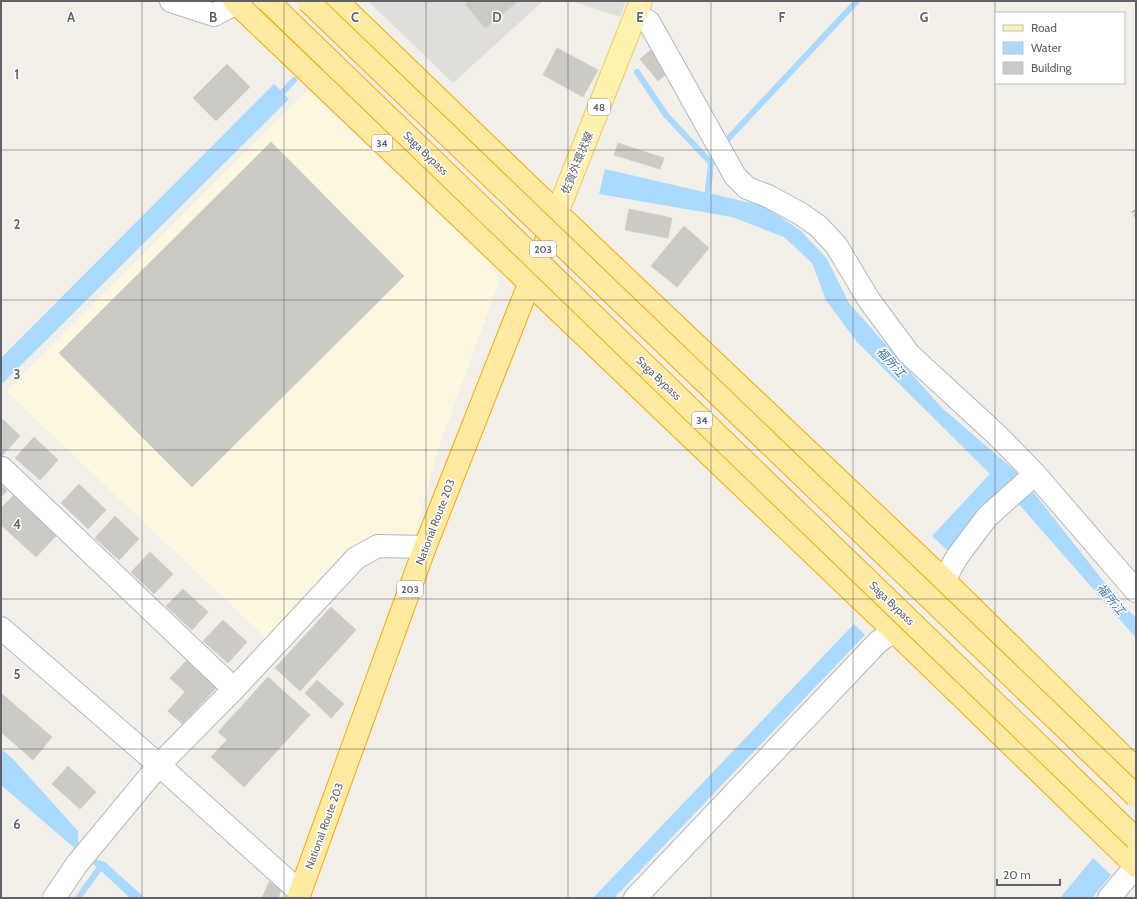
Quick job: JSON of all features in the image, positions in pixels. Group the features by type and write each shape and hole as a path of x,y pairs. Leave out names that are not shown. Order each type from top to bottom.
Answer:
{"highway":[{"name":"Saga Bypass","path":"268,1 1136,838"},
{"path":"308,1 1136,796"},
{"path":"337,1 557,213 944,580 1136,769"},
{"name":"34","path":"235,2 530,284"},
{"name":"203","path":"530,284 557,213"},
{"path":"530,284 894,631 1136,866"},
{"name":"National Route 203","path":"299,895 425,547 530,284"}],"main road":[{"name":"佐賀外環状線","path":"557,213 638,8"}],"street":[{"path":"172,1 214,15 235,2"},
{"path":"638,8 649,22 735,176 747,188 781,203 801,214 818,226 836,245 869,300 909,354 998,436 1035,474 1136,591"},
{"path":"2,468 234,689"},
{"path":"944,580 958,557 988,517 1035,474"},
{"path":"54,898 92,846 159,765 234,689 356,558 378,546 425,547"},
{"path":"1,628 159,765 299,895"},
{"path":"635,898 878,642 894,631"},
{"path":"1109,898 1136,866"}],"path":[{"path":"1136,210 1132,212 1136,217"}],"shaded area":[{"path":"368,1 543,1 453,83"},
{"path":"572,1 626,1 620,17"},
{"path":"308,90 489,262 499,282 439,446 414,538 373,535 344,554 267,639 6,391"}],"water":[{"path":"274,84 289,99 1,385 1,358"},
{"name":"福所江","path":"605,169 764,206 801,231 827,259 849,303 942,408 1020,475 1119,601 1136,618 1136,638 1003,486 979,510 949,552 932,536 990,474 856,341 826,300 812,263 784,237 732,217 599,194"},
{"path":"854,624 865,635 614,898 593,898"},
{"path":"1,749 13,759 78,831 78,842 95,859 105,862 145,898 130,898 99,869 1,785"},
{"path":"1093,858 1111,875 1092,898 1060,898"}],"building":[{"path":"469,1 515,1 516,3 485,28 465,4"},
{"path":"557,48 598,70 583,97 543,75"},
{"path":"652,49 670,71 658,81 640,59"},
{"path":"227,64 250,87 216,121 193,98"},
{"path":"271,142 404,276 192,487 59,353"},
{"path":"618,143 664,158 660,169 614,155"},
{"path":"629,209 672,218 668,238 625,230"},
{"path":"684,226 709,248 677,287 651,266"},
{"path":"1,418 20,436 1,457"},
{"path":"34,437 58,460 40,480 15,458"},
{"path":"79,484 106,510 88,529 61,503"},
{"path":"1,485 7,491 1,497"},
{"path":"14,495 57,535 36,557 1,525 1,508"},
{"path":"115,516 139,539 119,560 95,538"},
{"path":"150,552 173,574 154,594 131,572"},
{"path":"183,589 208,612 192,630 166,606"},
{"path":"331,607 356,630 300,691 275,668"},
{"path":"223,620 247,642 228,663 203,641"},
{"path":"189,658 218,686 182,724 168,711 185,692 170,678"},
{"path":"268,677 310,715 244,787 211,757 227,740 218,732"},
{"path":"317,680 344,704 331,718 305,693"},
{"path":"1,693 52,737 33,760 1,732"},
{"path":"68,766 96,792 80,809 52,784"},
{"path":"269,882 282,888 278,898 262,898"}],"waterway":[{"path":"727,140 857,1"},
{"path":"637,72 666,115 711,163 707,200"},
{"path":"283,92 294,80"},
{"path":"78,898 99,869"}]}
